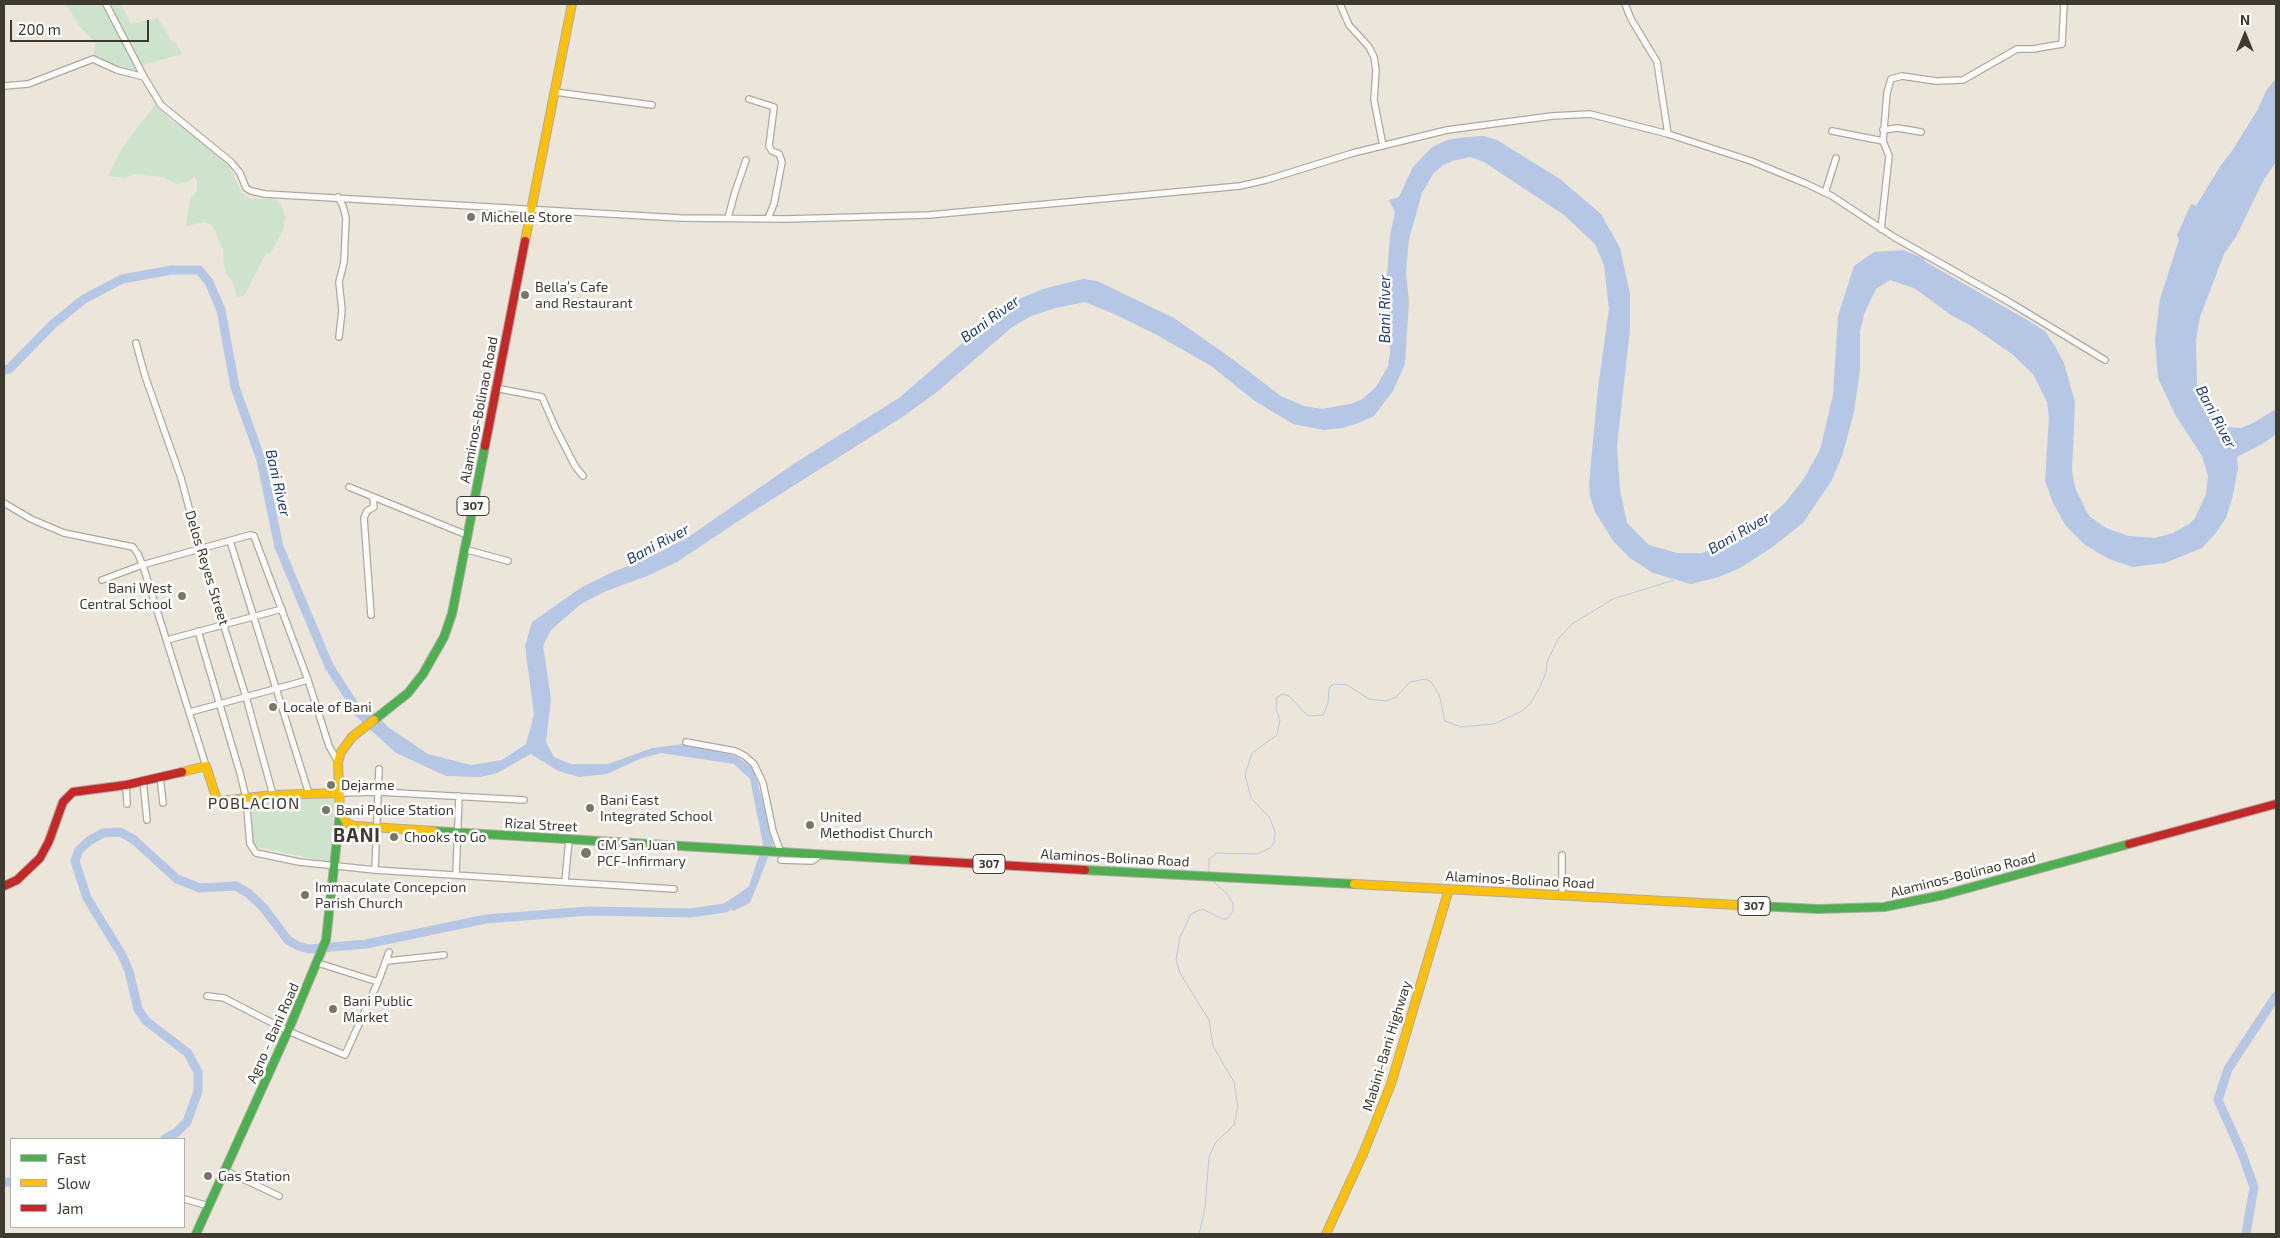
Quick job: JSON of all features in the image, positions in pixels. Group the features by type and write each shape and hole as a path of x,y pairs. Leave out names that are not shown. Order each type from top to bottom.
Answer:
{"main road":[{"name":"Alaminos-Bolinao Road","path":"338,762 347,742 362,728 408,693 423,674 444,637 452,614 572,4"},
{"path":"338,762 340,812 345,822 354,826"},
{"path":"4,886 17,880 40,858 49,841 66,796 73,792 126,784 206,766 218,800 223,802 273,795 340,793"},
{"name":"Alaminos-Bolinao Road","path":"749,851 780,856 821,855 1818,909 1884,906 1943,895 2276,804"},
{"name":"Agno - Bani Road","path":"196,1234 288,1031 326,940 340,812"},
{"path":"337,832 354,826"},
{"name":"Rizal Street","path":"354,826 569,838 749,851"},
{"name":"Mabini-Bani Highway","path":"1326,1234 1363,1154 1391,1084 1449,889"}],"street":[{"path":"106,4 144,77 161,105 231,162 240,173 246,188 250,191 265,194 680,218 929,215 1240,186 1266,180 1353,152 1448,130 1577,114 1600,115 1668,134 1751,161 1824,193 1881,229 2011,303 2105,360"},
{"path":"1340,4 1349,25 1369,47 1374,57 1376,70 1374,100 1383,146"},
{"path":"1625,4 1631,19 1657,62 1668,134"},
{"path":"1881,229 1889,156 1883,141 1883,130 1889,81 1902,76 1936,81 1963,80 2017,49 2033,49 2062,44 2064,4"},
{"path":"4,86 28,84 93,59 117,70 144,77"},
{"path":"554,92 652,105"},
{"path":"749,99 774,107 769,146 772,151 779,154 782,162 774,204 768,218"},
{"path":"1883,130 1898,128 1921,132"},
{"path":"1832,131 1883,141"},
{"path":"1824,193 1836,158"},
{"path":"728,218 746,160"},
{"path":"338,197 346,218 344,262 340,282 342,310 339,337"},
{"name":"Delos Reyes Street","path":"136,343 145,376 181,478 200,549 246,697 273,795"},
{"path":"496,388 542,397 575,466 583,476"},
{"path":"349,487 467,535"},
{"path":"371,615 364,518 367,512 374,507 374,497"},
{"path":"4,503 31,519 64,533 133,547 142,565 206,766"},
{"path":"102,580 142,565 250,535 254,536 308,680 329,746 338,762"},
{"path":"230,541 278,689 309,794"},
{"path":"464,549 508,561"},
{"path":"167,640 282,609"},
{"path":"198,631 246,798 250,844 253,851 273,858 375,870 674,888"},
{"path":"190,712 308,680"},
{"path":"686,742 736,751 754,764 763,782 780,856"},
{"path":"375,870 379,769"},
{"path":"160,776 163,803"},
{"path":"143,780 147,820"},
{"path":"126,784 126,804"},
{"path":"340,793 378,792 524,800"},
{"path":"456,875 459,796"},
{"path":"565,882 569,838"},
{"path":"1562,855 1562,896"},
{"path":"207,996 224,998 288,1031 345,1055 387,961 389,952"},
{"path":"387,961 444,955"},
{"path":"318,961 378,982"},
{"path":"224,1170 279,1196"},
{"path":"185,1199 209,1206"}],"green space":[{"path":"66,4 102,4 139,75 92,59 96,43 80,27"},
{"path":"107,4 121,4 131,24 158,18 172,42 176,43 182,54 140,66"},
{"path":"155,105 170,120 187,130 229,166 242,193 250,199 276,199 280,204 286,217 282,232 270,254 266,253 244,296 237,297 233,282 228,276 224,265 223,249 212,225 205,222 186,226 190,198 197,191 197,180 194,177 186,182 176,184 163,177 134,174 126,178 108,176 122,148"},
{"path":"335,798 329,862 253,846 248,801"},
{"path":"348,831 367,832 367,835 362,840 354,840 348,835"}],"water":[{"path":"2276,78 2276,162 2263,181 2236,237 2224,254 2200,317 2196,339 2197,385 2215,417 2227,427 2241,428 2276,409 2276,434 2264,443 2237,457 2238,469 2232,499 2226,518 2215,534 2202,548 2165,563 2133,567 2109,559 2085,545 2066,526 2053,503 2045,481 2049,417 2047,402 2033,374 2012,354 1970,325 1951,315 1914,288 1890,280 1876,289 1864,314 1860,331 1860,370 1854,412 1842,456 1832,480 1803,523 1771,548 1740,568 1719,577 1691,584 1653,573 1630,558 1614,542 1595,512 1590,496 1589,484 1598,388 1609,309 1604,265 1595,244 1564,215 1484,162 1470,157 1452,161 1442,166 1433,174 1422,193 1409,239 1406,272 1409,302 1405,364 1393,391 1374,416 1342,428 1324,430 1293,424 1255,401 1211,366 1157,335 1085,302 1056,308 1031,316 1011,328 937,392 904,416 677,562 647,576 604,592 581,604 551,630 543,646 551,699 546,742 554,757 571,764 608,764 652,748 684,744 736,756 753,768 768,818 773,845 750,903 733,911 727,903 749,886 763,844 750,779 734,764 661,753 642,758 607,774 579,777 558,771 531,754 497,773 481,777 446,776 396,753 351,712 364,702 388,727 428,754 471,765 502,760 526,744 534,714 525,646 532,622 582,587 644,560 687,538 795,463 899,398 989,320 1019,299 1043,289 1083,279 1097,281 1174,318 1281,396 1304,406 1322,409 1361,400 1376,387 1388,366 1390,353 1387,275 1390,236 1395,212 1389,200 1399,197 1413,167 1432,147 1447,140 1466,137 1483,136 1497,140 1560,179 1601,214 1620,248 1630,294 1630,329 1617,446 1620,490 1627,523 1649,545 1677,553 1702,553 1736,541 1758,527 1785,503 1803,480 1820,450 1833,395 1838,316 1854,266 1874,252 1903,250 1923,258 1926,262 2045,331 2064,363 2075,402 2072,471 2076,490 2089,516 2106,528 2129,536 2155,538 2173,533 2189,524 2195,518 2206,494 2208,476 2202,456 2176,416 2158,378 2155,340 2160,299 2179,240 2177,235 2191,204 2196,206 2258,109 2266,91"}],"waterway":[{"name":"Bani River","path":"4,370 9,369 53,324 84,299 122,279 172,270 199,270 209,282 221,310 235,387 261,460 279,547 329,666 354,705 364,715"},
{"path":"1209,872 1209,859 1217,853 1257,854 1270,848 1274,843 1275,831 1269,817 1251,798 1245,775 1252,753 1277,735 1280,720 1276,709 1277,697 1283,694 1289,696 1308,716 1323,715 1328,703 1329,688 1333,684 1347,685 1369,699 1386,701 1396,697 1410,682 1426,679 1431,682 1439,694 1445,721 1461,727 1494,724 1522,711 1530,704 1540,687 1546,672 1547,662 1558,639 1572,624 1613,599 1674,580"},
{"path":"167,1138 177,1132 187,1122 198,1091 198,1072 188,1053 146,1021 138,1009 129,971 122,955 87,898 75,861 79,850 89,841 103,833 120,832 133,839 177,879 200,888 236,886 248,893 263,907 288,940 298,946 309,949 366,944 486,919 589,911 690,913 725,908 739,899"},
{"path":"1199,1234 1205,1208 1209,1157 1216,1142 1234,1125 1238,1107 1234,1082 1213,1046 1209,1020 1180,973 1176,960 1180,937 1191,914 1202,909 1227,919 1233,911 1233,903 1227,894 1212,880"},
{"path":"2246,1234 2254,1187 2241,1151 2218,1100 2228,1069 2276,996"},
{"path":"4,1182 10,1182"}],"traffic: fast":[{"path":"374,720 408,693 423,674 444,637 452,614 485,446"},
{"path":"196,1234 288,1031 326,940 340,812"},
{"path":"434,831 913,860"},
{"path":"1756,906 1818,909 1884,907 1943,895 2129,844"},
{"path":"1085,870 1354,884"}],"traffic: slow":[{"path":"525,241 572,4"},
{"path":"374,720 352,737 341,752 338,762 340,812 347,823 354,826 434,831"},
{"path":"182,772 206,766 216,797 220,801 273,795 340,793"},
{"path":"1354,884 1756,906"},
{"path":"1326,1234 1363,1154 1391,1084 1449,889"}],"traffic: jam":[{"path":"485,446 525,241"},
{"path":"4,886 17,880 40,858 49,841 63,802 73,792 126,785 182,772"},
{"path":"2129,844 2276,804"},
{"path":"913,860 1085,870"}],"place":[{"name":"Michelle Store","path":"471,217"},
{"name":"Bella’s Cafe and Restaurant","path":"525,295"},
{"name":"Bani West Central School","path":"182,596"},
{"name":"Locale of Bani","path":"273,707"},
{"name":"Dejarme","path":"331,785"},
{"name":"Bani East Integrated School","path":"590,808"},
{"name":"Bani Police Station","path":"326,810"},
{"name":"United Methodist Church","path":"810,825"},
{"name":"Chooks to Go","path":"394,837"},
{"name":"CM San Juan PCF-Infirmary","path":"586,853"},
{"name":"Immaculate Concepcion Parish Church","path":"305,895"},
{"name":"Bani Public Market","path":"333,1009"},
{"name":"Gas Station","path":"208,1176"}],"district":[{"name":"POBLACION","path":"254,804"},
{"name":"BANI","path":"357,836"}]}
